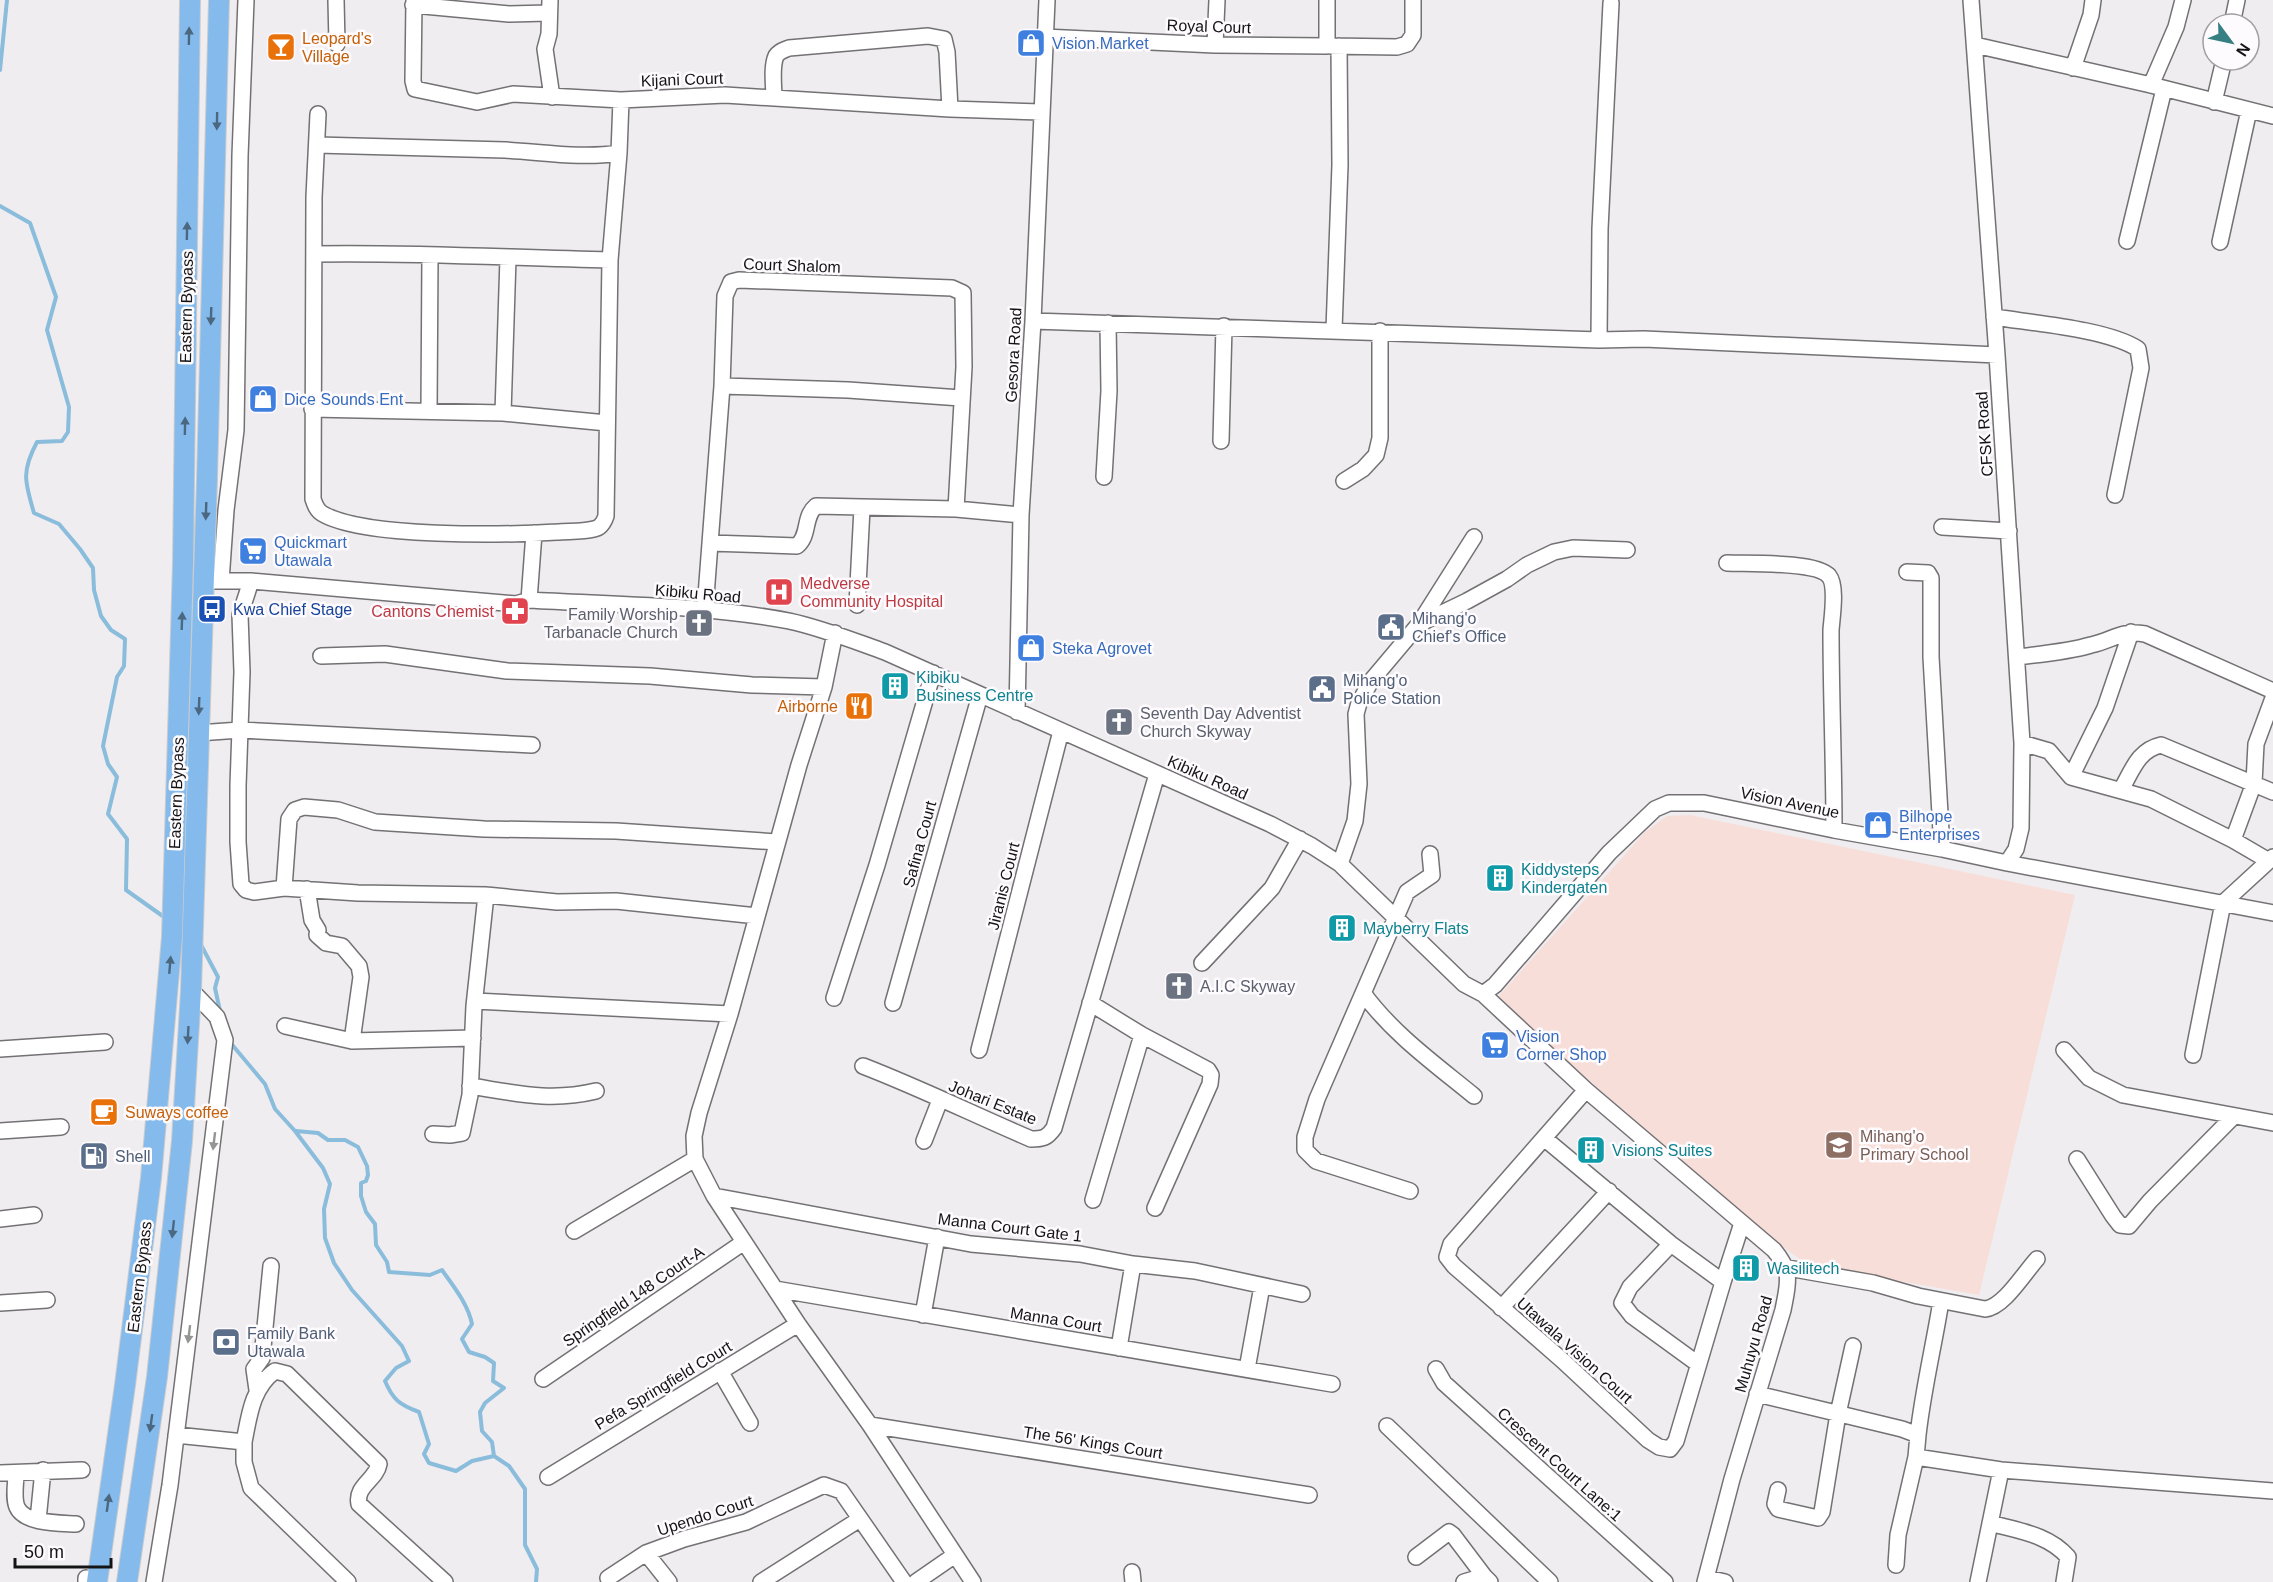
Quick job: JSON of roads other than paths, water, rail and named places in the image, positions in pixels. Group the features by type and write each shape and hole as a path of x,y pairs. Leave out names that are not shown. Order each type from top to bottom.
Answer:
{"main road":[{"name":"Eastern Bypass","path":"90,1581 125,1385 149,1188 172,937 183,563 190,0"},
{"name":"Eastern Bypass","path":"127,1582 158,1377 182,1141 191,990 198,733 212,581 210,360 219,0"},
{"path":"188,167 216,166"}],"street":[{"path":"212,581 226,510 236,430 240,156 246,0"},
{"path":"336,0 337,44"},
{"name":"Gesora Road","path":"1017,712 1021,515 1033,321 1047,0"},
{"path":"1215,45 1217,0"},
{"path":"1327,0 1333,46 1340,165 1334,330"},
{"name":"Royal Court","path":"1044,37 1215,45 1397,47 1407,44 1413,35 1413,0"},
{"name":"CFSK Road","path":"1971,0 2022,742 2021,828 2016,849 2007,863"},
{"path":"2073,68 2091,15 2093,0"},
{"path":"2127,242 2158,87 2183,0"},
{"path":"413,3 509,14 549,6 549,34 545,49 552,97"},
{"name":"Kijani Court","path":"413,3 413,81 415,89 477,102 513,93 621,100 725,95 950,109 1041,112"},
{"path":"1599,340 1600,229 1611,3"},
{"path":"774,98 775,62 776,56 781,51 789,48 928,36 944,39 947,52 950,109"},
{"path":"1975,45 2273,116"},
{"path":"2214,102 2221,72"},
{"path":"217,82 243,81"},
{"path":"318,114 312,409 315,506 324,515 366,527 431,532 534,533 593,530 604,522 606,516 610,260 621,100"},
{"path":"2220,242 2249,110"},
{"path":"317,145 570,155 619,153"},
{"path":"314,254 391,252 610,260"},
{"path":"429,411 430,255"},
{"path":"503,413 508,258"},
{"name":"Court Shalom","path":"705,609 722,386 725,296 731,282 739,280 960,290 965,297 964,367 956,509"},
{"path":"1994,317 2088,331 2138,349 2141,368 2115,495"},
{"path":"1033,321 1599,340 1644,339 1997,356"},
{"path":"1104,477 1109,391 1108,323"},
{"path":"1221,441 1224,326"},
{"path":"1344,481 1363,469 1376,455 1380,438 1380,332"},
{"path":"210,360 238,359"},
{"path":"722,386 848,390 961,398"},
{"path":"312,409 503,413 607,423"},
{"path":"710,543 797,546 805,535 809,516 816,506 956,509 1021,515"},
{"path":"857,605 862,508"},
{"path":"1942,527 2009,531"},
{"path":"529,600 534,533"},
{"path":"1340,864 1355,821 1359,784 1356,714 1359,703 1371,681 1419,624 1474,537"},
{"path":"1419,624 1467,601 1527,565 1554,552 1573,548 1627,550"},
{"path":"1727,563 1798,566 1828,574 1833,583 1831,630 1834,830"},
{"path":"1907,572 1928,573 1932,578 1931,657 1942,849"},
{"name":"Kibiku Road","path":"212,581 251,581 516,604 529,600 705,609 791,621 835,633 933,673 1300,839 1340,864 1464,984 1482,994"},
{"path":"251,581 240,615 243,672 238,843 241,884 246,890 254,892 284,888 358,893 486,896 557,902 616,901 757,916"},
{"path":"2072,777 2105,708 2131,632"},
{"path":"2017,657 2093,645 2131,632 2145,634 2273,691"},
{"path":"835,633 824,687 799,765 730,1014 699,1113 694,1136 695,1159 714,1196 744,1242 798,1324 870,1425 973,1582"},
{"path":"321,656 385,654 507,671 650,676 752,685 824,687"},
{"path":"834,998 877,865 933,673"},
{"name":"Safina Court","path":"893,1003 980,695"},
{"path":"2233,840 2254,783 2256,744 2273,698"},
{"path":"198,733 240,730 532,745"},
{"name":"Jiranis Court","path":"979,1050 1061,731"},
{"path":"2022,742 2049,751 2072,777 2151,799 2271,859 2223,903 2193,1055"},
{"path":"2121,790 2144,752 2151,747 2162,745 2273,792"},
{"name":"Johari Estate","path":"863,1066 1031,1139 1043,1139 1048,1136 1053,1128 1157,774"},
{"name":"Vision Avenue","path":"1482,994 1495,985 1609,853 1655,809 1669,803 1704,803 1834,830 2273,913"},
{"path":"284,888 289,819 295,810 304,807 338,810 375,822 484,829 616,831 777,842"},
{"path":"1202,963 1272,888 1300,839"},
{"path":"1410,1191 1316,1161 1305,1150 1305,1137 1310,1116 1407,892 1432,875 1430,854"},
{"path":"307,889 312,920 318,930 317,935 326,944 342,946 359,966 361,977 352,1041"},
{"path":"433,1134 462,1133 469,1105 475,1001 486,896"},
{"path":"154,1582 176,1435 225,1040 217,1017 191,990"},
{"path":"1363,993 1379,1015 1403,1038 1474,1096"},
{"path":"1482,994 1586,1090 1774,1250 1788,1268 1873,1283 1941,1301 1990,1308 2010,1293 2037,1259"},
{"path":"475,1001 730,1014"},
{"path":"1090,1003 1142,1035 1208,1070 1211,1075 1210,1084 1155,1208"},
{"path":"285,1026 352,1041 473,1038"},
{"path":"1093,1200 1142,1035"},
{"path":"0,1049 105,1042"},
{"path":"2064,1050 2089,1078 2123,1095 2273,1123"},
{"path":"470,1086 542,1098 571,1097 596,1091"},
{"name":"Utawala Vision Court","path":"1586,1090 1451,1244 1447,1257 1454,1266 1562,1360 1648,1440 1659,1447 1670,1449 1676,1441 1742,1224"},
{"path":"924,1141 940,1100"},
{"path":"2077,1159 2113,1216 2120,1225 2128,1226 2234,1116"},
{"path":"0,1131 60,1127"},
{"path":"1544,1138 1671,1244 1723,1282"},
{"path":"574,1232 695,1159"},
{"path":"1501,1308 1609,1191"},
{"name":"Manna Court Gate 1","path":"714,1196 971,1244 1080,1254 1133,1264 1195,1271 1302,1294"},
{"path":"0,1219 34,1215"},
{"path":"924,1315 937,1237"},
{"name":"Springfield 148 Court-A","path":"543,1379 744,1242"},
{"path":"1671,1244 1630,1287 1622,1303 1632,1316 1698,1364"},
{"path":"1119,1348 1133,1264"},
{"path":"257,1390 254,1369 262,1358 271,1266"},
{"name":"Muhuyu Road","path":"1706,1580 1732,1479 1783,1310 1788,1268"},
{"path":"1247,1369 1262,1286"},
{"name":"Manna Court","path":"775,1289 1332,1384"},
{"path":"0,1303 47,1300"},
{"path":"1896,1565 1898,1535 1916,1457 1921,1404 1932,1359 1941,1301"},
{"name":"Pefa Springfield Court","path":"548,1477 798,1324"},
{"path":"1778,1490 1775,1503 1778,1509 1818,1518 1822,1512 1838,1414 1853,1346"},
{"name":"Crescent Court Lane:1","path":"1436,1369 1444,1383 1665,1582"},
{"path":"348,1582 251,1488 244,1462 244,1442 251,1407 257,1390 275,1371 287,1374 380,1464 378,1473 360,1490 357,1497 359,1504 445,1582"},
{"path":"720,1371 750,1423"},
{"path":"1757,1394 1902,1429 1918,1435"},
{"name":"The 56' Kings Court","path":"870,1425 1309,1495"},
{"path":"1387,1425 1550,1582"},
{"path":"176,1435 244,1442"},
{"path":"1916,1457 2001,1470 2273,1491"},
{"path":"38,1520 43,1470"},
{"path":"0,1473 82,1470"},
{"path":"1977,1582 2001,1470"},
{"path":"16,1473 17,1508 28,1517 38,1520 76,1524"},
{"name":"Upendo Court","path":"608,1578 646,1554 684,1539 746,1522 824,1485 841,1491 904,1582"},
{"path":"761,1582 860,1519"},
{"path":"1990,1523 2047,1539 2060,1547 2068,1557 2064,1582"},
{"path":"1416,1557 1449,1532 1454,1535 1487,1579 1464,1582"},
{"name":"Upendo Court","path":"646,1554 669,1582"},
{"path":"916,1582 955,1556"},
{"path":"1706,1580 1725,1582"}],"waterway":[{"path":"0,70 7,0"},
{"path":"0,206 30,223 56,297 47,330 69,407 68,432 62,441 37,442 32,452 26,477 28,493 34,513 59,524 93,568 94,590 101,616 111,630 125,639 124,666 117,677 103,746 108,764 117,777 108,814 127,839 126,890 164,917"},
{"path":"200,943 218,977 215,988 220,1011"},
{"path":"229,1041 265,1084 275,1109 323,1168 330,1184 324,1209 325,1238 334,1263 352,1290 402,1346 409,1361 396,1368 385,1381 398,1401 419,1412 429,1444 424,1454 429,1463 456,1471 472,1461 494,1456 509,1466 525,1489 525,1545 537,1569 536,1582"},
{"path":"296,1131 318,1133 328,1140 345,1140 358,1147 367,1166 368,1175 366,1181 361,1183 361,1196 366,1212 375,1224 376,1245 387,1262 389,1272 430,1275 442,1270 460,1296 472,1324 462,1339 469,1352 485,1357 494,1363 493,1381 504,1388 485,1403 480,1412 482,1431 492,1442 494,1456"}],"place":[{"name":"Vision Market","path":"1031,43"},
{"name":"Leopard's Village","path":"281,47"},
{"name":"Dice Sounds Ent","path":"263,399"},
{"name":"Quickmart Utawala","path":"253,551"},
{"name":"Medverse Community Hospital","path":"779,592"},
{"name":"Kwa Chief Stage","path":"212,609"},
{"name":"Cantons Chemist","path":"515,611"},
{"name":"Family Worship Tarbanacle Church","path":"699,623"},
{"name":"Mihang'o Chief's Office","path":"1391,627"},
{"name":"Steka Agrovet","path":"1031,648"},
{"name":"Kibiku Business Centre","path":"895,686"},
{"name":"Mihang'o Police Station","path":"1322,689"},
{"name":"Airborne","path":"859,706"},
{"name":"Seventh Day Adventist Church Skyway","path":"1119,722"},
{"name":"Bilhope Enterprises","path":"1878,825"},
{"name":"Kiddysteps Kindergaten","path":"1500,878"},
{"name":"Mayberry Flats","path":"1342,928"},
{"name":"A.I.C Skyway","path":"1179,986"},
{"name":"Vision Corner Shop","path":"1495,1045"},
{"name":"Suways coffee","path":"104,1112"},
{"name":"Mihang'o Primary School","path":"1839,1145"},
{"name":"Visions Suites","path":"1591,1150"},
{"name":"Shell","path":"94,1156"},
{"name":"Wasilitech","path":"1746,1268"},
{"name":"Family Bank Utawala","path":"226,1342"}]}
